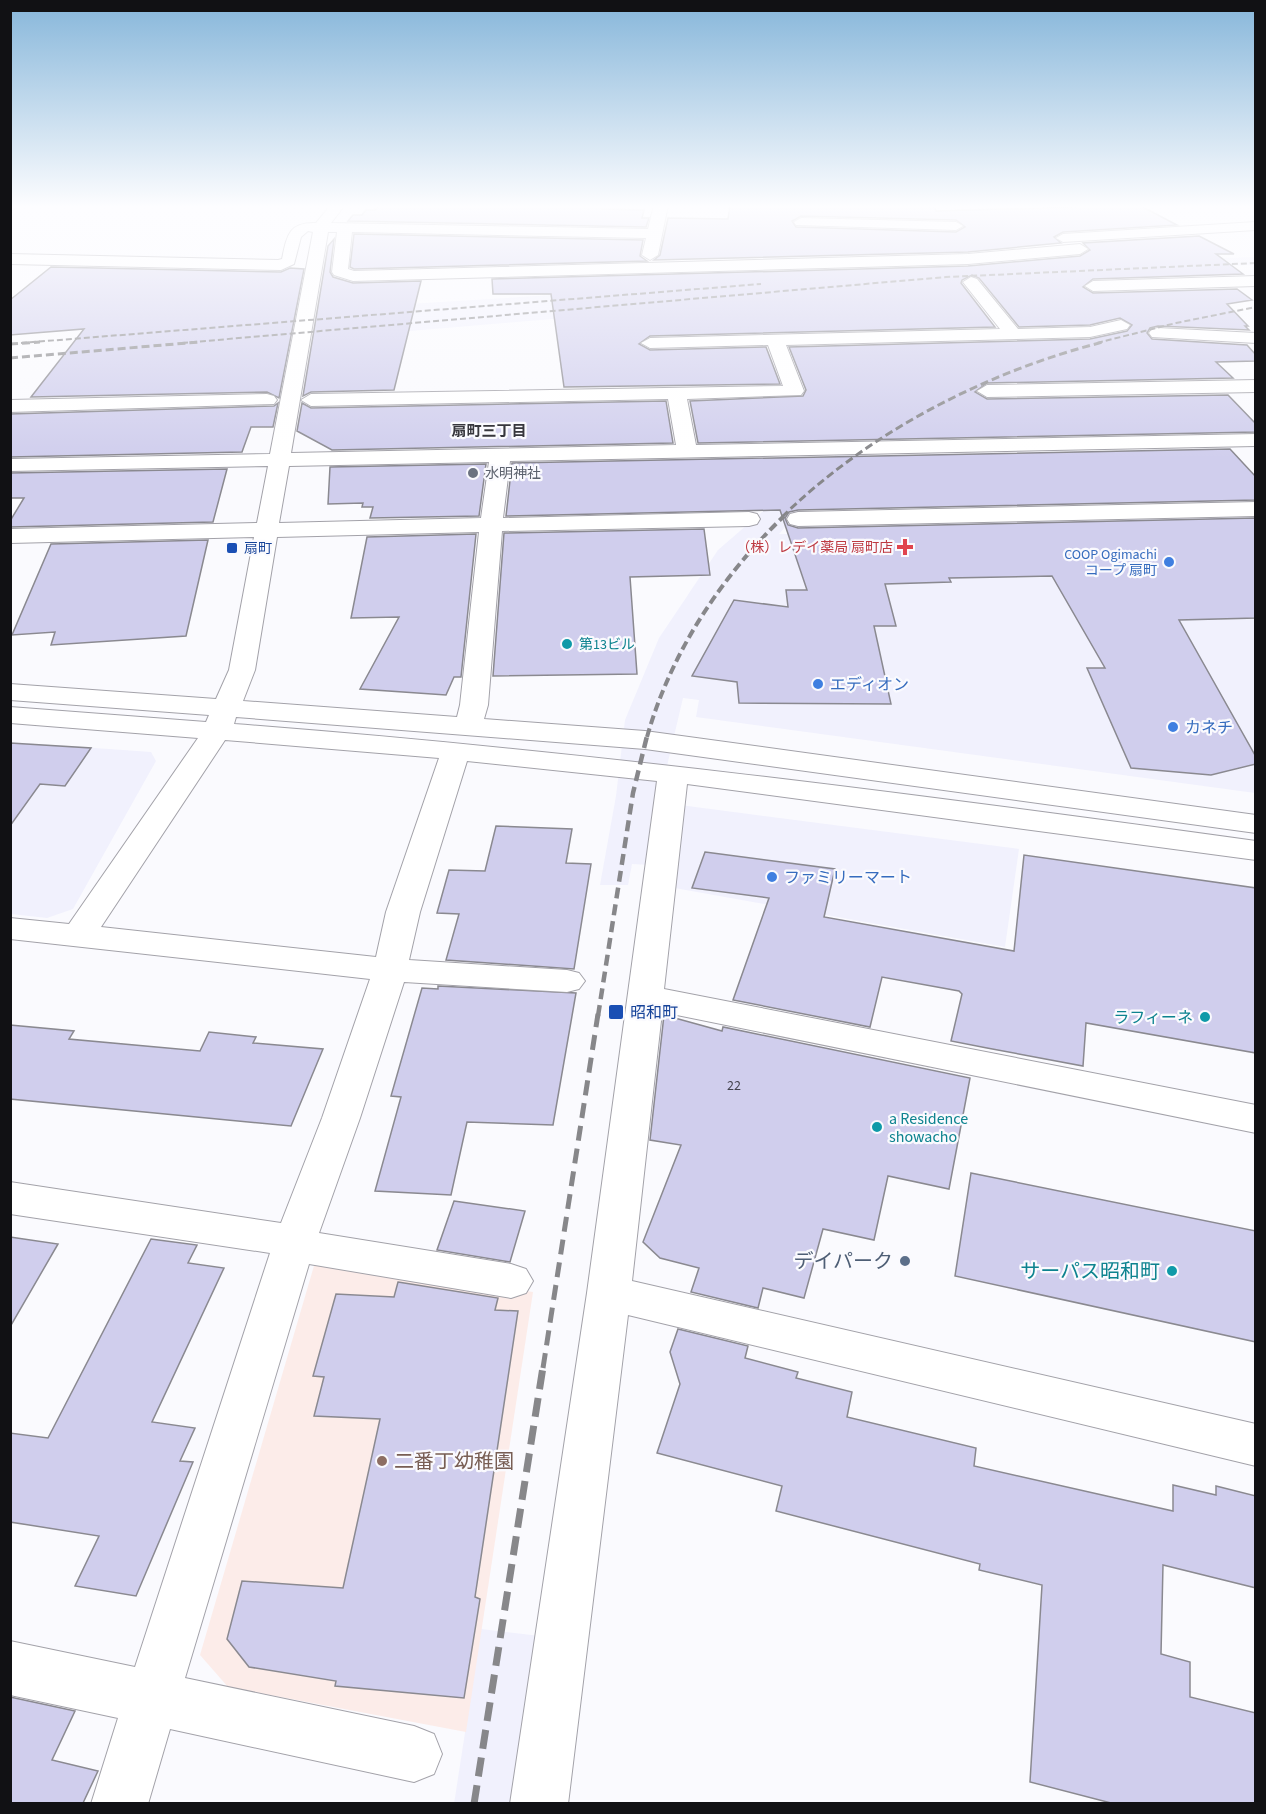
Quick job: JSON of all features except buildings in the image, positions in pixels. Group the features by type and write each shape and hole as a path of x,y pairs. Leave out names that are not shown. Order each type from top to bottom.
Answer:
{"street":[{"path":"78,936 221,720 242,670 310,290"},
{"path":"977,290 1013,334"},
{"path":"650,343 1090,332 1121,326"},
{"path":"1158,333 1256,338"},
{"path":"311,400 794,391 775,340"},
{"path":"987,391 1256,386"},
{"path":"676,393 687,450"},
{"path":"10,406 267,400"},
{"path":"10,465 1256,440"},
{"path":"119,1803 294,1244 342,1118 390,970 403,912 474,705 491,523 500,455"},
{"path":"798,519 1256,509"},
{"path":"10,536 268,528 749,519"},
{"path":"10,692 221,720 462,739 673,774 1008,816 1256,851"},
{"path":"10,715 148,726 221,720 315,740 462,739 691,745 1256,824"},
{"path":"541,1803 609,1293 673,774"},
{"path":"10,928 390,970 567,981"},
{"path":"645,997 1256,1119"},
{"path":"10,1198 268,1236 294,1244 511,1281"},
{"path":"609,1293 1256,1445"},
{"path":"10,1668 414,1754"}],"shaded area":[{"path":"336,290 405,290 408,304 640,290 899,290 328,338"},
{"path":"840,452 871,452 815,494 779,534 787,534 803,526 1255,512 1255,793 696,717 699,700 683,698 659,800 650,865 632,864 628,885 600,885 616,796 625,720 659,638 718,550 793,485"},
{"path":"10,742 151,752 156,761 73,909 47,918 11,914"},
{"path":"680,805 1019,849 1005,947 669,887"},
{"name":"二番丁幼稚園","path":"316,1259 533,1292 466,1732 228,1687 200,1655"},
{"path":"481,1629 540,1636 515,1803 454,1804"}],"railway":[{"path":"21,343 690,290"},
{"path":"182,343 800,290"},
{"path":"1097,343 1176,323 1256,307"},
{"path":"10,344 40,342"},
{"path":"10,358 199,342"},
{"path":"782,517 852,458 931,409 1016,370 1103,342"},
{"path":"647,737 670,675 701,618 739,564 784,516"},
{"path":"598,1016 633,793 647,736"},
{"path":"543,1368 598,1014"},
{"path":"474,1804 543,1367"}],"place":[{"name":"水明神社","path":"473,473"},
{"name":"（株）レデイ薬局 扇町店","path":"905,547"},
{"name":"扇町","path":"232,548"},
{"name":"COOP Ogimachi コープ 扇町","path":"1169,562"},
{"name":"第13ビル","path":"567,644"},
{"name":"エディオン","path":"818,684"},
{"name":"カネチ","path":"1173,727"},
{"name":"ファミリーマート","path":"772,877"},
{"name":"昭和町","path":"616,1012"},
{"name":"ラフィーネ","path":"1205,1017"},
{"name":"a Residence showacho","path":"877,1127"},
{"name":"デイパーク","path":"905,1261"},
{"name":"サーパス昭和町","path":"1172,1271"},
{"name":"二番丁幼稚園","path":"382,1461"}],"district":[{"name":"扇町三丁目","path":"489,431"}]}
